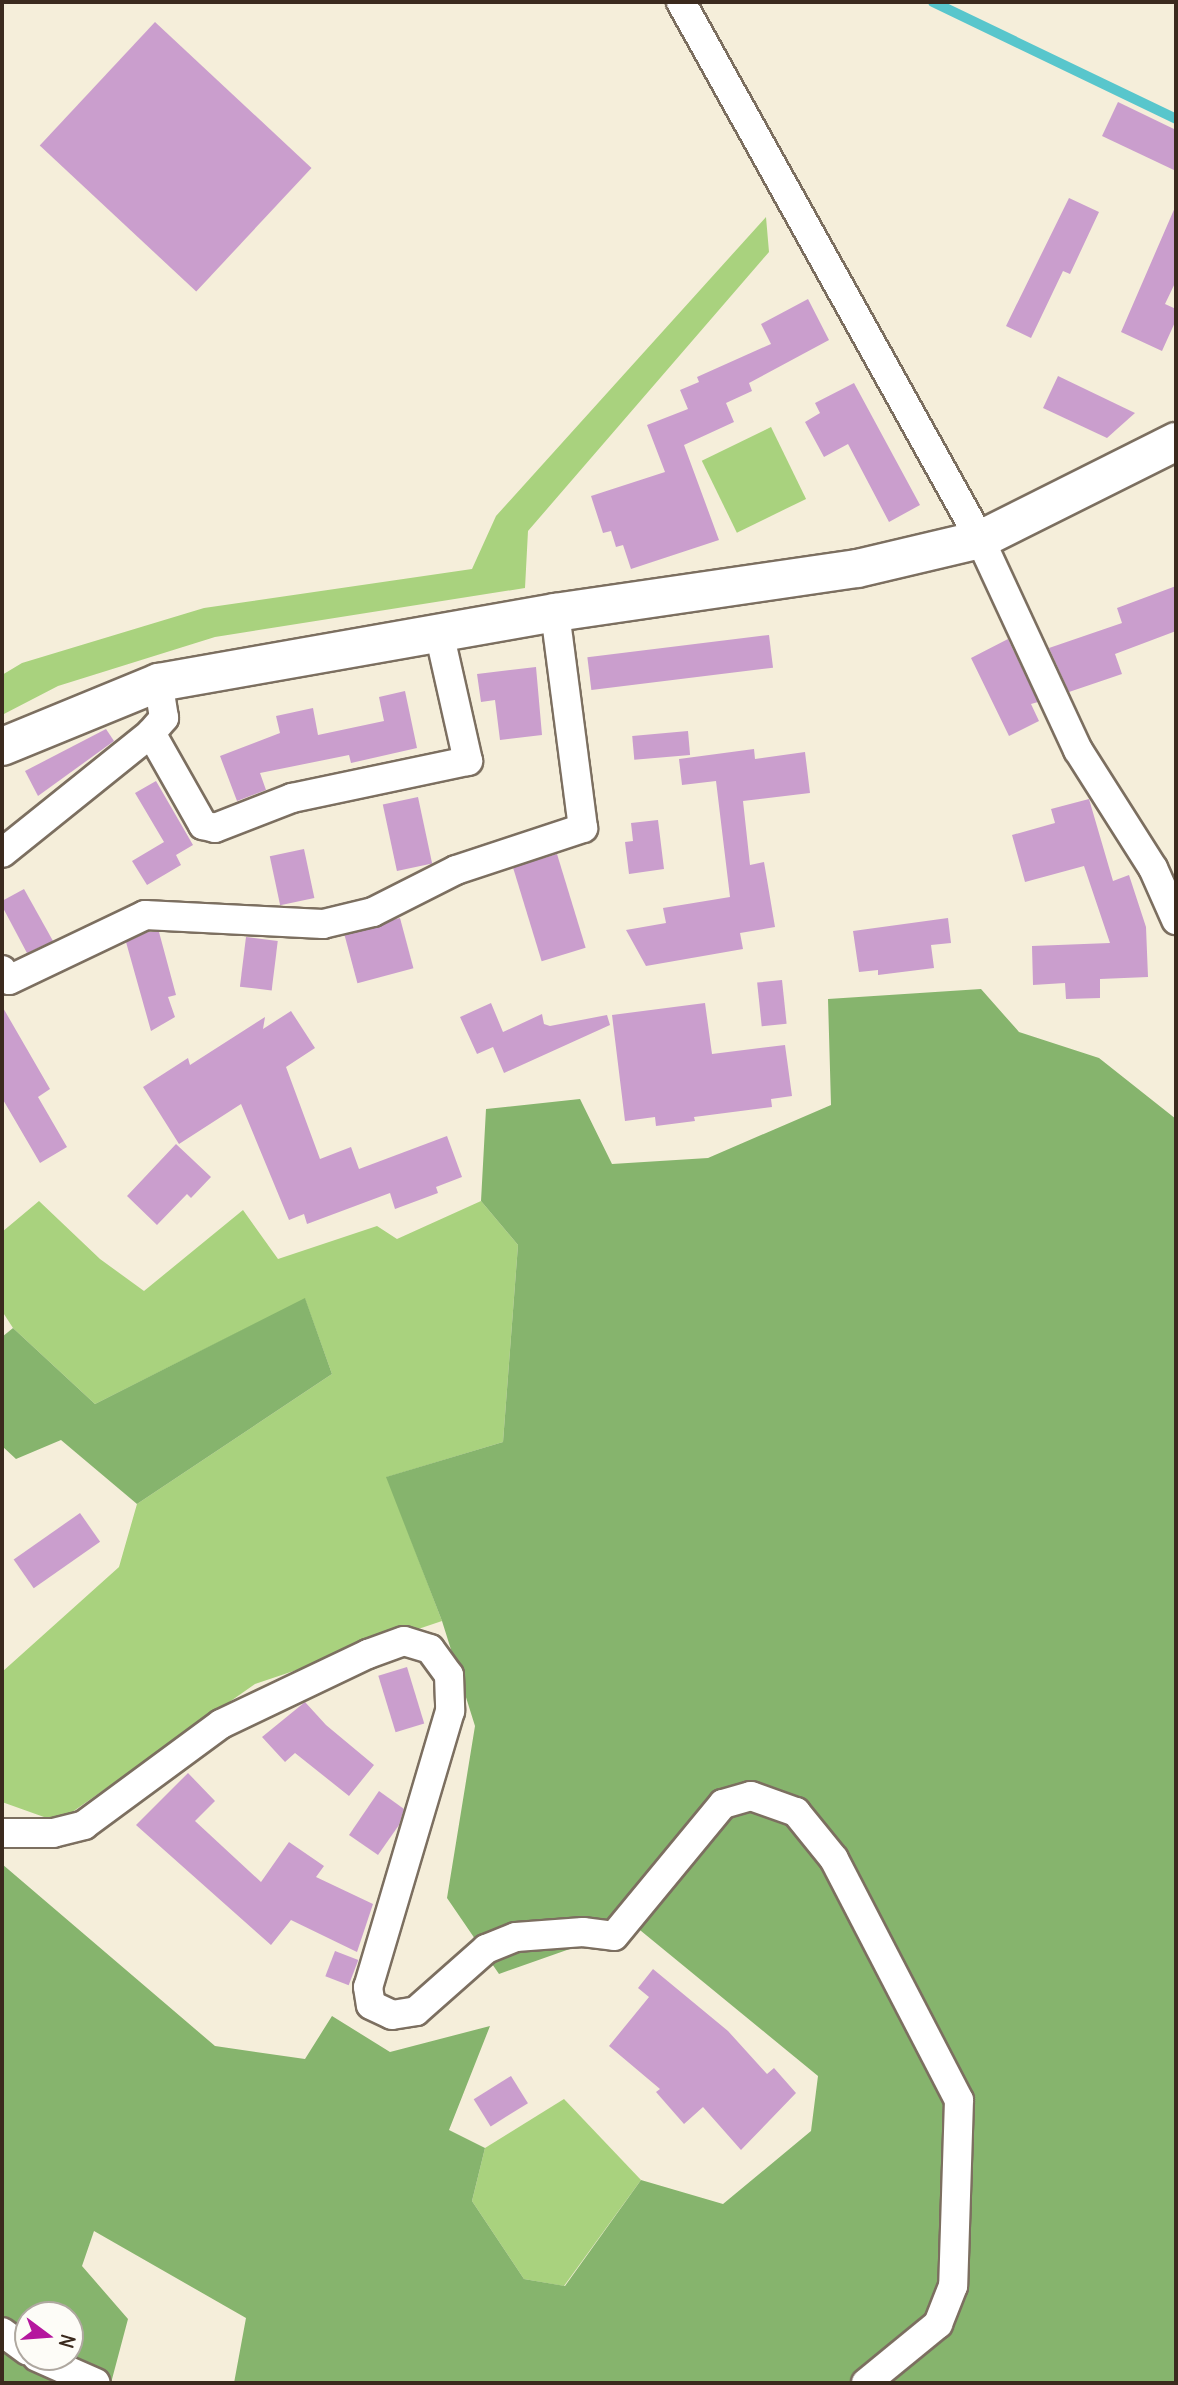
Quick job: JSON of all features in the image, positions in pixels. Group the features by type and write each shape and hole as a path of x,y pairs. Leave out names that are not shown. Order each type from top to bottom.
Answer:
{"street":[{"path":"681,2 980,539 1078,750 1165,868 1176,920"},
{"path":"2,746 158,682 555,612 857,568 980,539 1176,441"},
{"path":"2,970 9,980 145,915 323,924 373,912 456,870 583,828 555,612"},
{"path":"151,733 203,825 215,828 292,798 468,761 439,632"},
{"path":"2,853 151,733 164,718 158,682"},
{"path":"2,1833 53,1833 84,1825 221,1724 368,1654 404,1641 430,1649 449,1675 450,1711 368,1987 371,2005 391,2015 416,2011 486,1949 516,1937 583,1931 614,1936 723,1804 751,1796 796,1812 834,1858 959,2099 953,2286 938,2325 866,2383"},
{"path":"69,2371 96,2383"}],"green space":[{"path":"766,217 769,252 528,531 525,588 215,637 58,686 2,715 2,675 22,663 204,608 472,569 496,516"},
{"path":"771,427 806,499 737,533 702,461"},
{"path":"981,989 1019,1032 1099,1058 1176,1119 1176,2383 234,2383 246,2318 94,2231 82,2266 128,2319 111,2383 2,2383 2,1864 215,2046 305,2059 332,2016 390,2052 490,2026 449,2130 485,2148 472,2201 524,2279 565,2286 641,2180 723,2204 811,2131 818,2076 635,1926 499,1974 447,1898 475,1726 442,1621 386,1477 503,1442 518,1245 481,1201 486,1109 580,1099 612,1164 708,1158 831,1105 828,999"},
{"path":"39,1201 100,1259 144,1291 243,1210 278,1259 377,1226 397,1239 481,1201 518,1245 503,1442 387,1477 442,1621 255,1684 58,1822 2,1802 2,1672 119,1567 137,1504 332,1374 305,1299 95,1404 13,1328 2,1311 2,1232"},
{"path":"305,1298 332,1374 137,1504 61,1440 16,1459 2,1446 2,1337 13,1328 95,1404"},
{"path":"564,2099 641,2180 564,2286 524,2279 472,2201 485,2148"}],"building":[{"path":"155,22 312,168 196,292 40,146"},
{"path":"1118,102 1176,130 1176,171 1102,136"},
{"path":"1069,198 1099,212 1070,274 1063,271 1031,338 1006,326"},
{"path":"1176,205 1176,281 1165,304 1176,309 1176,320 1162,351 1121,332"},
{"path":"808,299 829,340 749,383 752,391 726,403 734,422 684,445 719,540 631,569 623,545 616,547 611,531 603,533 591,496 665,472 647,425 688,409 680,390 699,382 697,377 771,344 761,324"},
{"path":"1058,376 1135,413 1107,438 1043,408"},
{"path":"854,383 920,505 889,522 848,444 824,457 805,422 820,413 815,403"},
{"path":"1176,586 1176,631 1115,654 1122,674 1069,692 1049,648 1122,623 1117,608"},
{"path":"769,635 773,668 591,690 587,657"},
{"path":"1008,639 1038,702 1031,704 1039,721 1009,736 971,658"},
{"path":"536,667 542,735 500,740 495,700 481,702 477,674"},
{"path":"405,691 417,748 351,763 349,755 260,773 266,790 237,801 220,756 280,733 276,716 313,708 318,735 384,721 379,697"},
{"path":"106,729 114,741 38,796 25,771"},
{"path":"688,731 690,755 634,760 632,736"},
{"path":"754,749 755,759 805,752 810,793 743,801 750,865 764,862 775,927 740,933 743,949 646,966 626,930 666,923 663,908 730,897 716,781 682,785 679,759"},
{"path":"156,781 193,845 176,855 181,865 147,885 132,861 164,842 135,793"},
{"path":"418,797 432,864 397,871 383,804"},
{"path":"1089,799 1113,881 1129,875 1146,927 1148,977 1100,979 1100,998 1066,999 1065,983 1033,985 1032,946 1110,943 1084,866 1025,882 1012,835 1055,823 1051,809"},
{"path":"658,820 664,869 629,874 625,842 633,841 631,823"},
{"path":"304,849 314,898 280,905 270,856"},
{"path":"557,854 586,948 542,961 513,867"},
{"path":"24,889 53,941 27,953 2,906 2,901"},
{"path":"400,918 413,968 357,983 344,933"},
{"path":"948,918 951,943 931,945 934,968 878,975 878,970 859,972 853,931"},
{"path":"148,932 159,932 176,995 168,997 175,1017 151,1031 126,942"},
{"path":"246,937 278,941 272,991 240,987"},
{"path":"782,980 787,1024 762,1026 757,983"},
{"path":"491,1003 503,1032 542,1014 544,1024 550,1026 607,1015 610,1025 504,1073 493,1047 477,1054 460,1017"},
{"path":"705,1003 712,1054 785,1045 792,1096 771,1099 772,1107 694,1117 695,1121 656,1126 655,1117 625,1121 612,1015"},
{"path":"2,1006 50,1089 38,1097 67,1147 40,1163 2,1098"},
{"path":"291,1011 315,1048 286,1067 320,1159 351,1147 359,1169 447,1136 462,1177 436,1187 438,1193 395,1209 390,1193 307,1224 304,1214 289,1220 241,1104 179,1144 143,1087 188,1058 190,1065 265,1017 263,1029"},
{"path":"176,1144 211,1177 191,1198 187,1194 157,1225 127,1196"},
{"path":"80,1513 100,1542 34,1588 14,1559"},
{"path":"407,1667 424,1723 396,1732 378,1676"},
{"path":"305,1702 326,1725 374,1765 349,1796 295,1753 285,1762 262,1737"},
{"path":"188,1773 215,1801 195,1821 261,1882 289,1842 324,1866 316,1877 373,1904 357,1952 291,1920 271,1945 136,1825"},
{"path":"379,1791 404,1809 399,1825 378,1855 349,1835"},
{"path":"335,1951 358,1960 349,1985 325,1976"},
{"path":"653,1969 728,2031 767,2074 774,2068 796,2093 741,2150 703,2107 684,2124 656,2092 660,2089 609,2046 649,1997 638,1988"},
{"path":"511,2076 528,2103 491,2126 474,2099"}],"waterway":[{"path":"933,2 1176,119"}]}
